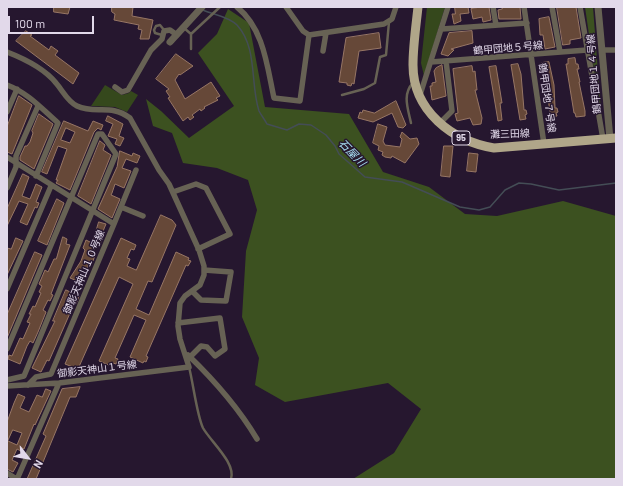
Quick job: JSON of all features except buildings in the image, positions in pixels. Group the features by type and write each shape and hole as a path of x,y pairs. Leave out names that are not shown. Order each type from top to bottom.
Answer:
{"main road":[{"name":"灘三田線","path":"418,7 413,65 415,82 427,110 439,124 456,136 478,145 494,148 610,139"}],"street":[{"path":"170,42 202,7"},
{"path":"237,7 248,17 256,29 262,43 274,98 300,101 309,35"},
{"path":"286,7 303,32 309,35 389,22 392,19 396,7"},
{"path":"420,95 448,7"},
{"path":"493,7 496,25"},
{"name":"鶴甲団地７号線","path":"524,7 544,144"},
{"path":"552,7 560,52"},
{"path":"580,7 587,50 610,139"},
{"name":"鶴甲団地１４号線","path":"598,7 610,139"},
{"path":"442,29 527,23"},
{"path":"115,87 122,92 128,90 151,50 162,39 163,33 170,30 177,34"},
{"path":"323,51 326,33"},
{"name":"鶴甲団地５号線","path":"431,62 587,50"},
{"path":"602,50 616,50"},
{"path":"7,52 31,62 56,82 66,97 76,106 94,109 113,109 130,118 173,192 198,249 204,270 204,275 200,284 180,303 178,323 180,339 189,367"},
{"path":"439,124 452,111 446,61"},
{"path":"7,85 17,89 34,100 38,106 58,123 36,176"},
{"path":"7,112 17,89"},
{"path":"7,188 16,167 16,156 38,106"},
{"path":"7,349 98,134 102,134 116,154 24,376 7,380"},
{"name":"御影天神山１０号線","path":"7,158 16,162 51,186 114,224 51,374 36,377 28,385"},
{"path":"114,224 136,170"},
{"path":"173,192 196,184 206,188 230,234 198,249"},
{"path":"7,289 51,186"},
{"path":"121,207 143,216"},
{"path":"192,291 201,300 226,301 231,272 204,270"},
{"path":"178,323 220,318 225,349 215,356 207,347 201,346 190,357"},
{"path":"184,351 221,388 244,417 257,439"},
{"name":"御影天神山１号線","path":"7,386 59,383 189,367"},
{"path":"7,473 15,478 18,477 59,383"}],"lane":[{"path":"191,34 220,7"},
{"path":"342,95 364,89 375,82 380,56 386,55 389,22"},
{"path":"185,26 191,34 191,49"},
{"path":"411,123 406,97 408,88 415,82"},
{"path":"189,367 203,427 230,465 232,475 231,479"}],"green space":[{"path":"427,7 445,7 424,76 421,63"},
{"path":"585,7 593,7 602,125"},
{"path":"228,9 249,23 265,107 349,114 383,172 429,187 465,214 497,216 563,201 616,216 616,479 353,479 394,453 421,409 388,383 285,402 255,385 259,358 242,317 246,251 257,210 248,180 217,168 183,163 172,133 153,126 146,99 189,138 234,106 198,53 217,34"},
{"path":"105,85 122,95 131,91 138,95 127,112 115,107 91,106"}],"waterway":[{"name":"石屋川","path":"203,10 233,22 244,34 251,55 256,100 259,111 267,124 287,130 299,124 311,125 326,135 335,146 339,154 365,177 402,182 460,207 479,210 490,207 505,190 519,183 559,190 616,183"}]}
